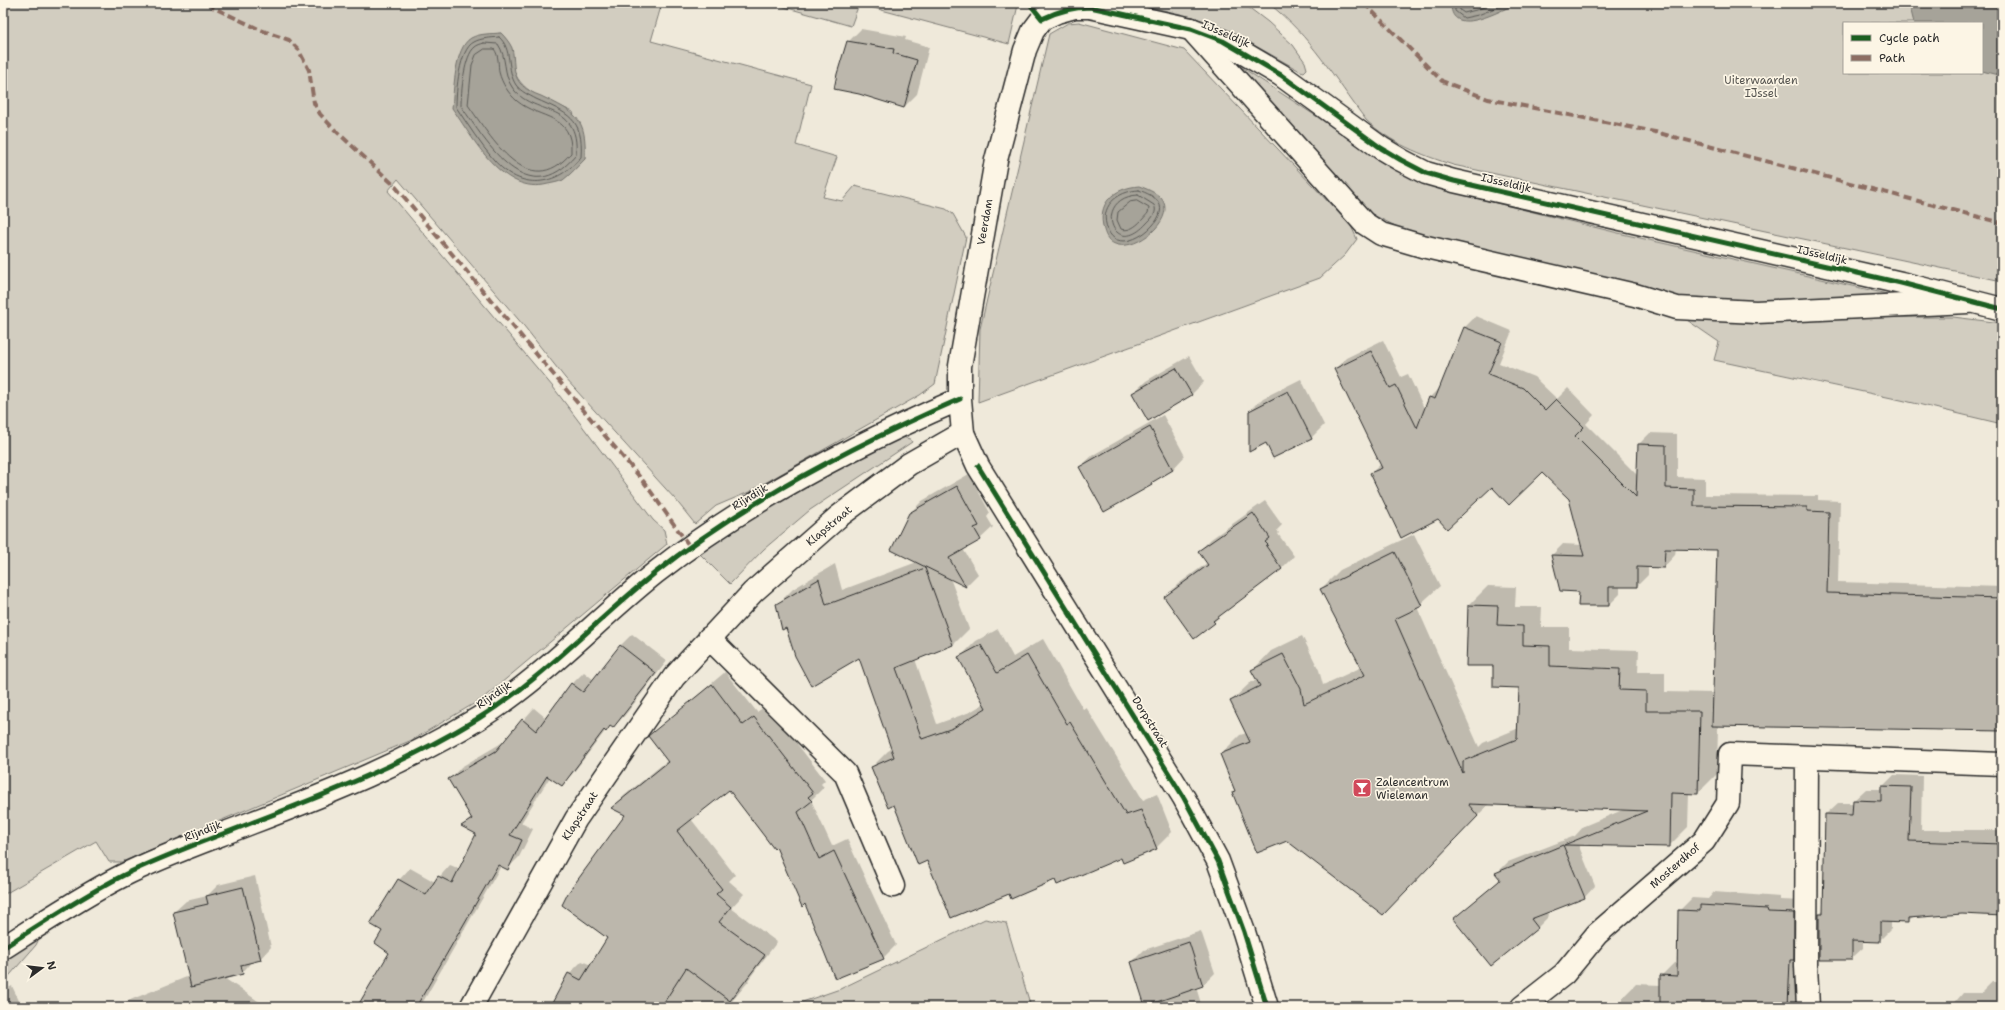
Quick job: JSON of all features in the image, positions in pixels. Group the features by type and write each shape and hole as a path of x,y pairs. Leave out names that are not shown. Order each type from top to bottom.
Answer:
{"street":[{"name":"IJsseldijk","path":"1042,19 1057,12 1075,7 1090,7 1191,29 1223,41 1250,55 1281,75 1381,148 1426,173 1454,182 1901,283 2002,309"},
{"name":"Veerdam","path":"963,433 960,399 960,366 996,160 1025,50 1033,31 1042,19"},
{"name":"IJsseldijk","path":"1191,29 1364,223 1381,234 1422,246 1635,295 1677,308 1756,312 1974,302"},
{"name":"Rijndijk","path":"3,948 67,908 123,876 187,848 343,787 438,742 520,691 559,659 654,574 690,547 736,517 860,445 960,399"},
{"name":"Klapstraat","path":"470,1007 576,819 674,677 753,592 838,517 909,464 963,433"},
{"name":"Dorpstraat","path":"963,433 978,466 1180,791 1207,840 1218,861 1244,932 1267,1007"},
{"path":"709,638 845,773 893,886"},
{"name":"Mosterdhof","path":"1522,1007 1564,974 1597,934 1704,841 1728,803 1730,754 2002,764"},
{"path":"1807,757 1806,966 1808,1007"}],"green space":[{"path":"3,3 662,3 651,41 811,84 796,145 837,157 823,197 842,201 855,186 946,209 953,214 966,237 935,384 920,395 749,492 716,506 695,524 675,499 565,378 524,326 398,179 388,191 553,387 653,520 664,530 667,544 482,699 412,740 122,862 109,862 96,841 3,895","holes":["501,33 510,47 514,70 523,85 547,101 573,112 585,159 561,181 482,35"]},
{"path":"770,3 1017,3 1018,5 1009,44 859,4 851,26"},
{"path":"1133,3 1243,3 1268,22 1293,45 1305,62 1307,69 1304,72 1300,71 1229,31 1193,17"},
{"name":"Uiterwaarden IJssel","path":"1268,3 2002,3 2002,281 1453,165 1430,157 1396,142 1366,120 1321,58 1297,29"},
{"path":"1079,22 1184,50 1351,226 1357,239 1345,255 1320,278 978,402 980,329 1049,34 1068,23"},
{"path":"1223,55 1316,116 1386,165 1436,188 1618,233 1896,296 1711,304 1414,235 1371,214 1356,201"},
{"path":"1953,317 2002,323 2002,424 1901,400 1714,360 1719,342 1684,318"},
{"path":"902,437 910,439 912,442 810,510 764,549 730,584 698,552 743,520 836,466"},
{"path":"985,919 1006,923 1031,1007 788,1007 840,989"},
{"path":"35,937 38,941 36,945 3,983 3,957"}],"water":[{"path":"1451,3 1518,3 1478,20 1467,21 1459,20 1453,14"},
{"path":"1909,3 2002,3 2002,76 1983,71 1983,22 1914,22"},
{"path":"501,33 512,48 515,71 517,79 520,83 530,91 571,112 581,125 584,134 585,159 561,181 532,185 517,181 503,173 491,162 480,148 452,108 454,81 458,60 465,43 478,35"},
{"path":"1139,186 1154,192 1161,198 1165,208 1162,219 1155,229 1144,238 1132,244 1120,245 1110,241 1104,230 1102,220 1105,205 1109,199 1122,190"}],"building":[{"path":"847,41 894,49 893,53 917,60 904,108 859,94 834,89"},
{"path":"1464,327 1502,342 1488,374 1523,388 1545,410 1556,399 1584,427 1575,436 1636,497 1638,444 1666,445 1666,488 1694,489 1694,506 1807,507 1807,511 1829,512 1827,593 2002,598 2002,731 1712,726 1717,550 1665,549 1664,568 1637,567 1637,587 1609,587 1609,606 1578,606 1579,592 1560,591 1551,555 1584,556 1569,499 1542,473 1509,505 1492,487 1447,529 1438,519 1401,538 1370,473 1382,468 1334,369 1371,351 1390,388 1396,385 1417,428 1429,397 1435,399"},
{"path":"1176,368 1192,395 1148,421 1132,393"},
{"path":"1288,391 1312,439 1273,458 1266,443 1249,452 1249,411"},
{"path":"1150,427 1173,470 1151,483 1152,485 1104,512 1079,467"},
{"path":"957,486 979,526 974,528 981,540 949,558 966,587 891,550 909,513"},
{"path":"1253,513 1270,538 1265,542 1268,545 1266,546 1282,569 1213,621 1215,623 1194,639 1164,597 1208,565 1198,551"},
{"path":"1395,552 1422,606 1395,619 1463,773 1463,761 1517,739 1519,688 1493,687 1493,666 1466,666 1468,605 1498,606 1497,625 1523,626 1523,645 1550,646 1550,666 1620,669 1619,690 1646,691 1646,711 1700,711 1698,794 1671,793 1670,847 1564,845 1647,811 1468,804 1478,816 1383,915 1287,841 1257,853 1232,792 1235,791 1220,754 1250,742 1230,701 1260,686 1251,670 1283,654 1301,689 1304,704 1365,675 1320,589"},
{"path":"925,568 953,645 896,668 922,739 953,728 986,708 958,657 981,645 997,673 1027,655 1067,724 1070,722 1126,815 1141,810 1157,849 1123,863 1121,858 1057,885 1055,880 1011,899 1009,894 951,918 927,861 918,865 894,805 888,808 871,767 894,757 859,658 811,686 795,656 786,628 782,630 776,604 819,579 826,605"},
{"path":"620,645 656,673 613,728 610,726 606,732 604,730 562,786 547,776 510,835 522,840 508,870 498,865 416,1007 357,1007 389,953 375,943 382,931 370,924 398,879 426,895 438,876 452,883 476,834 461,826 472,819 448,779 496,751 522,719 536,731 571,683 583,692"},
{"path":"712,684 743,725 754,717 813,793 808,797 812,801 798,812 819,859 834,851 884,959 835,979 805,904 802,907 776,847 774,849 729,790 677,831 722,889 716,894 731,907 719,922 765,955 730,1001 686,968 661,1007 550,1007 568,973 581,980 607,938 562,905 568,893 625,815 611,808 668,762 648,736"},
{"path":"1881,786 1911,787 1909,841 2002,844 2002,916 1962,914 1908,918 1908,923 1880,922 1880,942 1852,941 1852,960 1819,960 1819,914 1823,914 1825,814 1852,815 1853,800 1881,801"},
{"path":"1563,845 1585,898 1531,919 1538,928 1491,966 1453,919 1499,881 1500,879 1495,873"},
{"path":"243,887 261,960 241,965 243,974 191,987 173,912 208,904 206,896"},
{"path":"1700,905 1767,909 1768,912 1794,913 1794,960 1790,960 1788,1007 1660,1007 1660,975 1677,976 1678,910 1700,911"},
{"path":"1189,942 1203,986 1145,1006 1131,962"}],"marked path":[{"path":"208,3 214,8 263,31 289,40 298,49 309,70 314,103 320,114 394,185 644,482 690,547"},
{"path":"1364,3 1442,81 1488,99 1655,132 2002,223"}],"cycle path":[{"path":"1029,3 1042,19 1065,10 1090,7 1191,29 1223,41 1281,75 1381,148 1426,173 1454,181 1901,283 2002,309"},
{"path":"3,948 77,901 138,868 368,776 452,734 479,718 526,685 655,573 726,522 764,498 841,455 880,435 960,399"},
{"path":"978,466 1184,798 1218,861 1244,932 1267,1007"}],"place":[{"name":"Zalencentrum Wieleman","path":"1362,788"}]}
